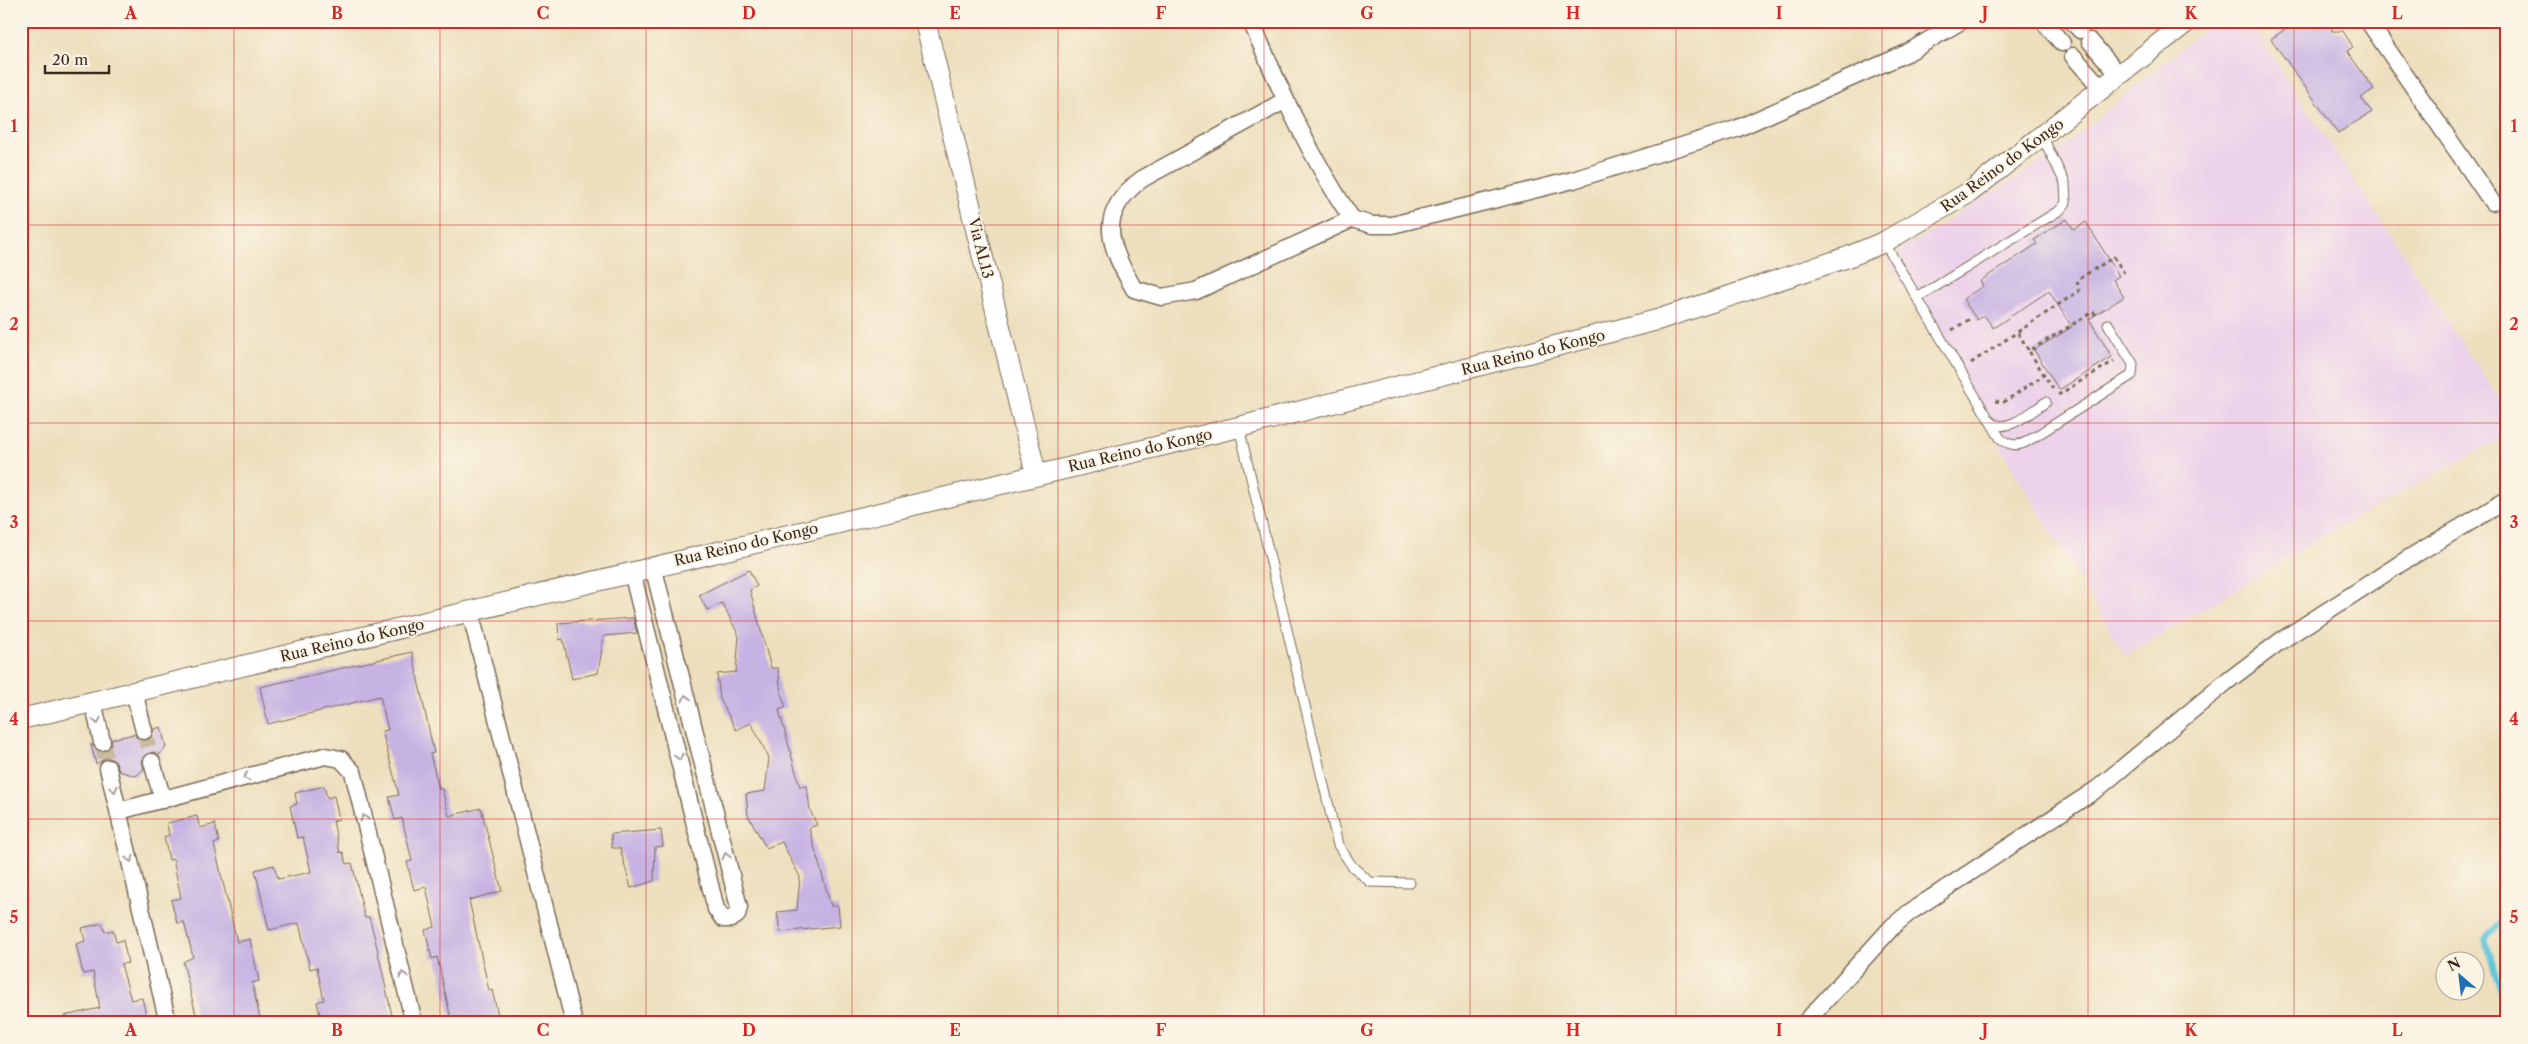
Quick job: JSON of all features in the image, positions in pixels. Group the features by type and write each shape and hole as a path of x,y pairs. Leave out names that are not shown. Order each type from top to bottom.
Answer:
{"street":[{"name":"Via AL13","path":"925,21 1036,474"},
{"path":"1251,21 1284,101 1328,184 1352,220"},
{"path":"1284,101 1142,179 1126,190 1113,209 1109,234 1119,262 1134,289 1162,297 1196,291 1352,220 1372,225 1392,225 1440,214 1573,180 1736,129 1907,53 1961,21"},
{"path":"2043,21 2062,43"},
{"name":"Rua Reino do Kongo","path":"21,719 1036,474 1239,427 1657,320 1848,257 1884,242 1970,192 2188,21"},
{"path":"2368,21 2492,202"},
{"path":"2081,31 2120,75"},
{"path":"2073,56 2102,89"},
{"path":"1806,1023 1893,926 1910,912 2097,789 2225,683 2279,642 2409,558 2507,500"},
{"path":"632,572 716,909 723,918 731,919 737,914 739,907 654,566"},
{"path":"470,611 574,1023"},
{"path":"134,692 144,732"},
{"path":"93,701 102,742"},
{"path":"119,812 325,756 333,756 348,765 353,772 414,1023"},
{"path":"152,762 163,800"},
{"path":"108,768 168,1023"}],"lane":[{"path":"1917,298 2060,210 2066,203 2065,183 2042,136"},
{"path":"1884,242 2000,438 2007,443 2019,445 2028,441 2132,375 2133,364 2108,324"},
{"path":"2007,443 2004,433 2010,424 2046,402"},
{"path":"1988,418 1996,425 2010,424"},
{"path":"1239,427 1338,845 1352,866 1370,882 1410,883"}],"path":[{"path":"1970,363 2079,292 2077,280 2114,257 2124,273"},
{"path":"2029,351 2093,312 2098,319"},
{"path":"1952,331 1970,319"},
{"path":"1947,323 1956,339"},
{"path":"2018,333 2057,396"},
{"path":"1966,355 1975,371"},
{"path":"2046,402 2121,356"},
{"path":"1990,395 1998,402 2004,402 2044,374"}],"shaded area":[{"path":"2214,21 2249,21 2507,411 2507,435 2334,530 2126,656 1887,259 2061,149"}],"building":[{"path":"2297,21 2331,21 2332,31 2343,31 2353,47 2347,51 2374,89 2361,98 2372,112 2338,133 2271,39"},
{"path":"2067,219 2074,230 2086,222 2119,276 2113,280 2124,297 2089,319 2112,357 2059,390 2034,350 2072,327 2049,291 1993,328 1984,315 1977,320 1963,299 1983,286 1980,281 2037,244 2034,240"},
{"path":"749,570 757,586 750,590 771,668 778,668 781,694 786,707 779,710 800,787 807,786 810,810 817,825 809,828 831,906 838,906 840,926 780,932 777,912 797,910 800,877 782,842 766,848 748,815 746,794 765,791 769,758 751,723 736,730 720,699 717,674 736,672 739,636 722,603 707,610 699,595"},
{"path":"633,618 637,633 604,636 598,673 572,679 563,639 559,640 558,623"},
{"path":"412,652 434,753 430,754 439,789 442,789 449,816 481,808 502,891 469,900 489,991 492,990 500,1023 452,1023 437,957 432,959 425,930 435,927 426,887 414,890 407,862 412,861 402,818 395,820 389,797 399,795 382,731 388,730 380,696 268,724 260,687"},
{"path":"161,727 166,747 159,755 154,752 145,755 142,760 144,769 136,776 119,771 116,762 110,758 105,758 96,764 91,744 99,751 105,752 111,745 112,739 134,734 137,738 146,741 151,738 154,729"},
{"path":"324,786 327,798 334,796 339,819 333,821 340,853 343,852 346,864 352,863 365,918 369,917 375,939 393,1020 382,1023 322,1023 317,1002 324,1000 317,967 310,969 299,923 269,930 255,870 274,865 278,879 311,872 303,837 297,838 290,806 297,804 295,793"},
{"path":"197,816 200,828 215,824 219,842 214,844 237,942 250,939 259,981 252,983 261,1023 198,1023 183,962 193,957 184,922 177,923 171,900 181,898 173,859 169,860 164,837 169,835 167,823"},
{"path":"661,830 663,846 655,847 654,881 631,888 620,848 612,848 611,834"},
{"path":"102,923 105,932 113,930 116,942 123,940 128,963 121,964 131,1000 142,998 148,1023 65,1023 64,1016 100,1008 93,972 83,974 76,944 85,941 82,928"}],"waterway":[{"path":"2507,916 2485,939 2507,1010"}],"tunnel":[{"path":"144,731 152,762"},
{"path":"102,742 108,768"}]}
